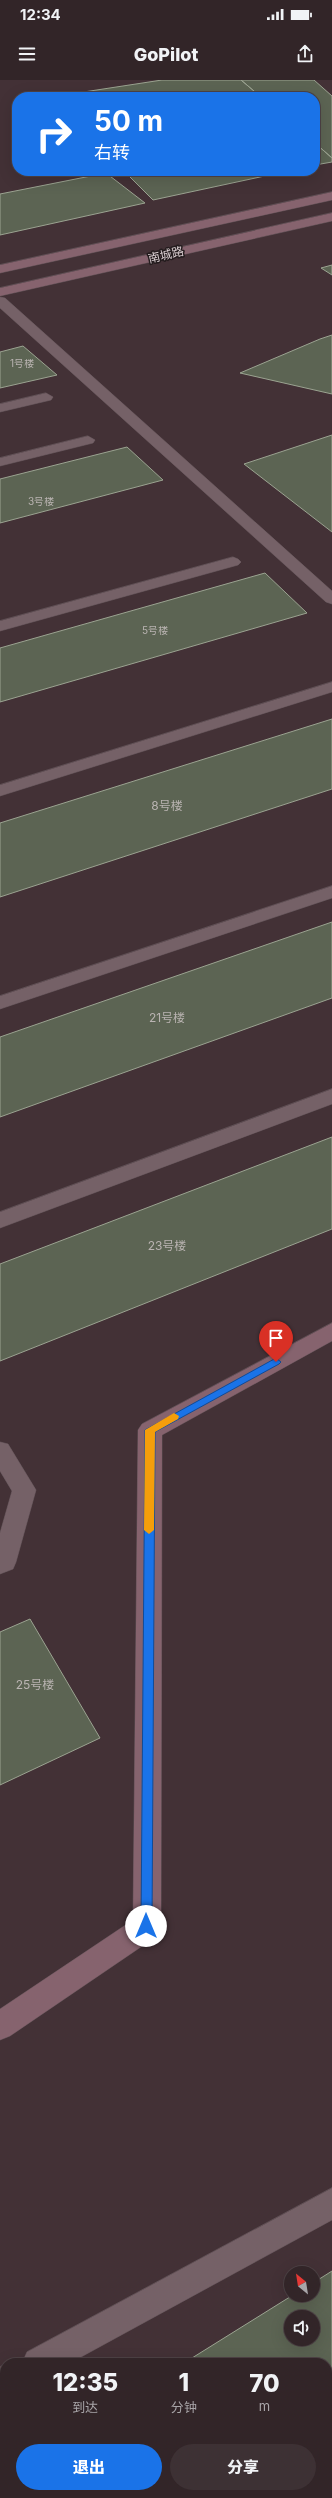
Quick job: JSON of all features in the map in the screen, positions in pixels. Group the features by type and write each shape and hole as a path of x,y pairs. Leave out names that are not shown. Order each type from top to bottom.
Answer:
{"main road":[{"name":"南城路","path":"0,269 332,196"},
{"name":"南城路","path":"0,292 332,217"},
{"path":"0,2026 146,1926 150,1430 332,1331"}],"street":[{"path":"0,300 330,594"},
{"path":"0,408 46,397"},
{"path":"0,462 88,440"},
{"path":"0,626 233,562"},
{"path":"0,791 332,687"},
{"path":"0,1003 332,892"},
{"path":"0,1220 332,1096"},
{"path":"0,1451 24,1490 4,1562 0,1564"},
{"path":"47,2358 332,2203"}],"building":[{"path":"162,80 241,80 255,92 84,92"},
{"path":"241,80 314,80 332,96 332,158 320,147 320,92 255,92"},
{"path":"320,147 332,158 332,162 320,164"},
{"path":"91,176 110,176 145,203 0,235 0,194"},
{"path":"129,176 265,176 153,200"},
{"path":"332,265 332,275 321,268"},
{"path":"332,335 332,394 240,373 320,339"},
{"path":"23,346 57,375 0,388 0,352"},
{"path":"332,435 332,532 244,464"},
{"path":"127,447 163,480 0,523 0,479"},
{"path":"265,573 307,613 0,702 0,648"},
{"path":"332,719 332,789 0,897 0,823"},
{"path":"332,922 332,998 0,1117 0,1037"},
{"path":"332,1137 332,1229 0,1361 0,1264"},
{"path":"30,1619 100,1738 0,1785 0,1632"},
{"path":"332,2271 332,2358 192,2358 284,2301 284,2302 320,2302 320,2279"}],"slow traffic":[{"path":"149,1530 150,1430 174,1416"}],"route":[{"path":"146,1926 150,1430 276,1362"}]}
